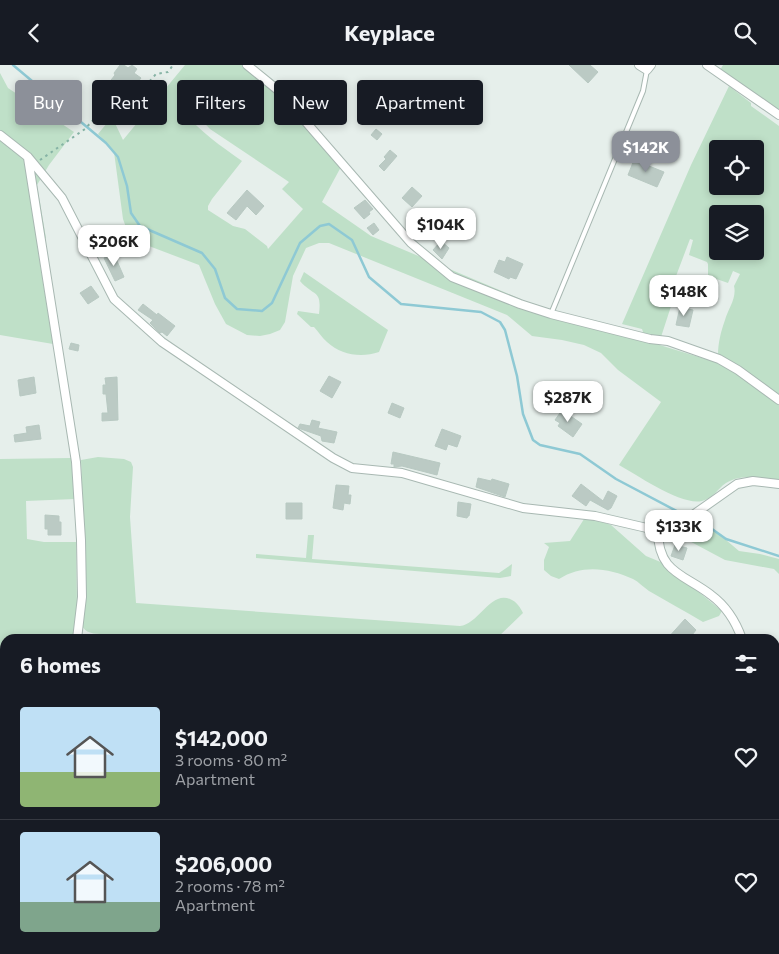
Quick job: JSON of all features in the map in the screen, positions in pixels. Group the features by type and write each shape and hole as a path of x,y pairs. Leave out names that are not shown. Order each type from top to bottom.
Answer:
{"street":[{"path":"247,65 280,91 411,243 452,277 551,314 650,339 668,341 719,359 738,370 779,401"},
{"path":"639,65 649,67"},
{"path":"707,65 779,115"},
{"path":"0,135 28,157 62,198 114,299 162,342 333,458 352,468 402,473 523,507 595,516 658,531 673,529 737,484 753,481 779,484"},
{"path":"28,157 76,462 81,540 82,597 78,634"},
{"path":"658,531 658,546 666,564 685,579 712,595 735,621 740,634"}],"lane":[{"path":"551,314 643,91 649,67"}],"path":[{"path":"34,164 85,129 94,119 98,119 140,92 156,74 168,72 173,65"}],"green space":[{"path":"185,65 243,65 261,80 177,80 177,125 196,125 242,161 212,199 208,210 233,226 245,229 267,246 268,249 303,209 282,189 289,182 206,125 264,125 264,83 274,91 274,125 306,125 342,165 322,202 371,236 549,311 715,362 741,376 779,404 779,480 752,477 739,478 726,483 712,496 702,501 683,499 660,489 619,465 661,402 618,370 601,353 584,345 532,336 507,315 329,243 319,243 306,248 293,276 285,322 280,330 260,336 247,335 226,324 215,304 199,265 141,243 128,233 123,219 114,152 98,134 105,125 116,125 123,140 135,125 167,125 167,87"},
{"path":"723,65 779,65 779,112 720,70"},
{"path":"0,73 8,88 15,93 15,125 64,125 74,132 49,165 37,185 46,238 37,244 53,344 0,335"},
{"path":"729,86 751,103 751,106 779,126 779,395 718,355 721,333 733,299 734,286 740,274 733,271 728,283 708,276 707,262 689,255 693,240 690,239 670,292 674,297 661,337 644,335 642,329 622,324 691,165"},
{"path":"304,272 388,330 379,352 358,355 338,350 323,339 314,327 311,327 297,314 298,311 319,314 318,297 300,281"},
{"path":"98,457 124,459 131,462 133,467 130,517 136,603 460,626 473,620 490,603 503,598 515,602 523,613 501,634 90,633 82,625 86,589 81,460"},
{"path":"71,458 75,499 26,501 27,539 44,542 76,542 77,605 75,634 0,634 0,459"},
{"path":"676,515 691,515 706,523 739,551 779,559 779,574 774,569 725,560 680,536 671,527"},
{"path":"586,516 611,525 646,556 663,563 722,611 719,616 703,622 649,591 635,580 615,572 596,569 577,571 559,579 551,576 544,570 544,560 549,547 544,543 570,541"},
{"path":"308,535 314,535 312,559 499,573 512,564 511,576 500,578 256,558 256,554 306,558"}],"building":[{"path":"120,65 128,68 132,65 137,69 134,73 141,78 139,80 111,80 115,75 114,73"},
{"path":"569,65 590,65 598,72 588,83"},
{"path":"376,129 382,134 377,140 371,135"},
{"path":"390,150 397,156 384,171 379,166 386,159 384,157"},
{"path":"634,160 664,172 657,187 628,175"},
{"path":"412,187 422,196 412,207 402,198"},
{"path":"247,190 264,206 256,215 247,206 236,220 227,213"},
{"path":"365,200 373,209 364,219 354,208"},
{"path":"423,213 434,222 426,231 415,221"},
{"path":"441,222 452,230 446,236 436,228"},
{"path":"374,223 379,230 373,235 367,228"},
{"path":"441,241 449,248 442,259 433,250"},
{"path":"114,254 124,277 115,281 104,258"},
{"path":"507,257 523,264 516,279 510,277 509,279 494,272 499,260 505,262"},
{"path":"91,286 99,297 88,304 80,293"},
{"path":"143,304 175,326 167,336 162,332 160,333 150,323 153,320 138,310"},
{"path":"680,307 693,310 689,327 676,325"},
{"path":"71,343 79,345 78,351 69,349"},
{"path":"329,376 341,382 332,398 320,391"},
{"path":"34,377 36,393 20,396 18,380"},
{"path":"117,377 118,420 102,421 102,413 108,413 106,394 103,394 103,385 106,385 105,378"},
{"path":"392,403 404,408 400,418 388,413"},
{"path":"562,410 582,424 573,437 558,426 560,423 555,420"},
{"path":"312,420 320,422 318,428 337,432 334,443 322,441 321,436 298,428 300,424 310,426"},
{"path":"39,425 41,439 15,442 14,435 27,433 26,427"},
{"path":"442,429 461,436 457,447 448,444 446,450 435,446"},
{"path":"393,452 440,463 437,475 402,466 394,467 394,464 391,464"},
{"path":"478,478 491,481 492,479 509,484 505,497 476,487"},
{"path":"581,484 603,501 608,491 617,496 611,508 608,510 590,500 586,506 572,496"},
{"path":"336,485 349,486 350,504 344,503 343,510 333,508"},
{"path":"458,502 471,504 467,518 457,516"},
{"path":"286,503 302,503 302,519 286,519"},
{"path":"45,515 59,516 61,535 48,535 48,529 45,529"},
{"path":"675,545 687,548 683,560 671,556"},
{"path":"685,619 696,630 693,634 672,634"}],"waterway":[{"path":"13,65 106,143 118,157 127,186 131,213 140,226 202,253 215,269 225,298 237,309 262,311 272,303 300,243 320,226 329,224 352,240 369,277 401,304 481,312 500,322 505,330 517,376 523,414 533,440 540,445 580,454 616,479 688,517"},
{"path":"698,519 726,539 779,556"}]}
